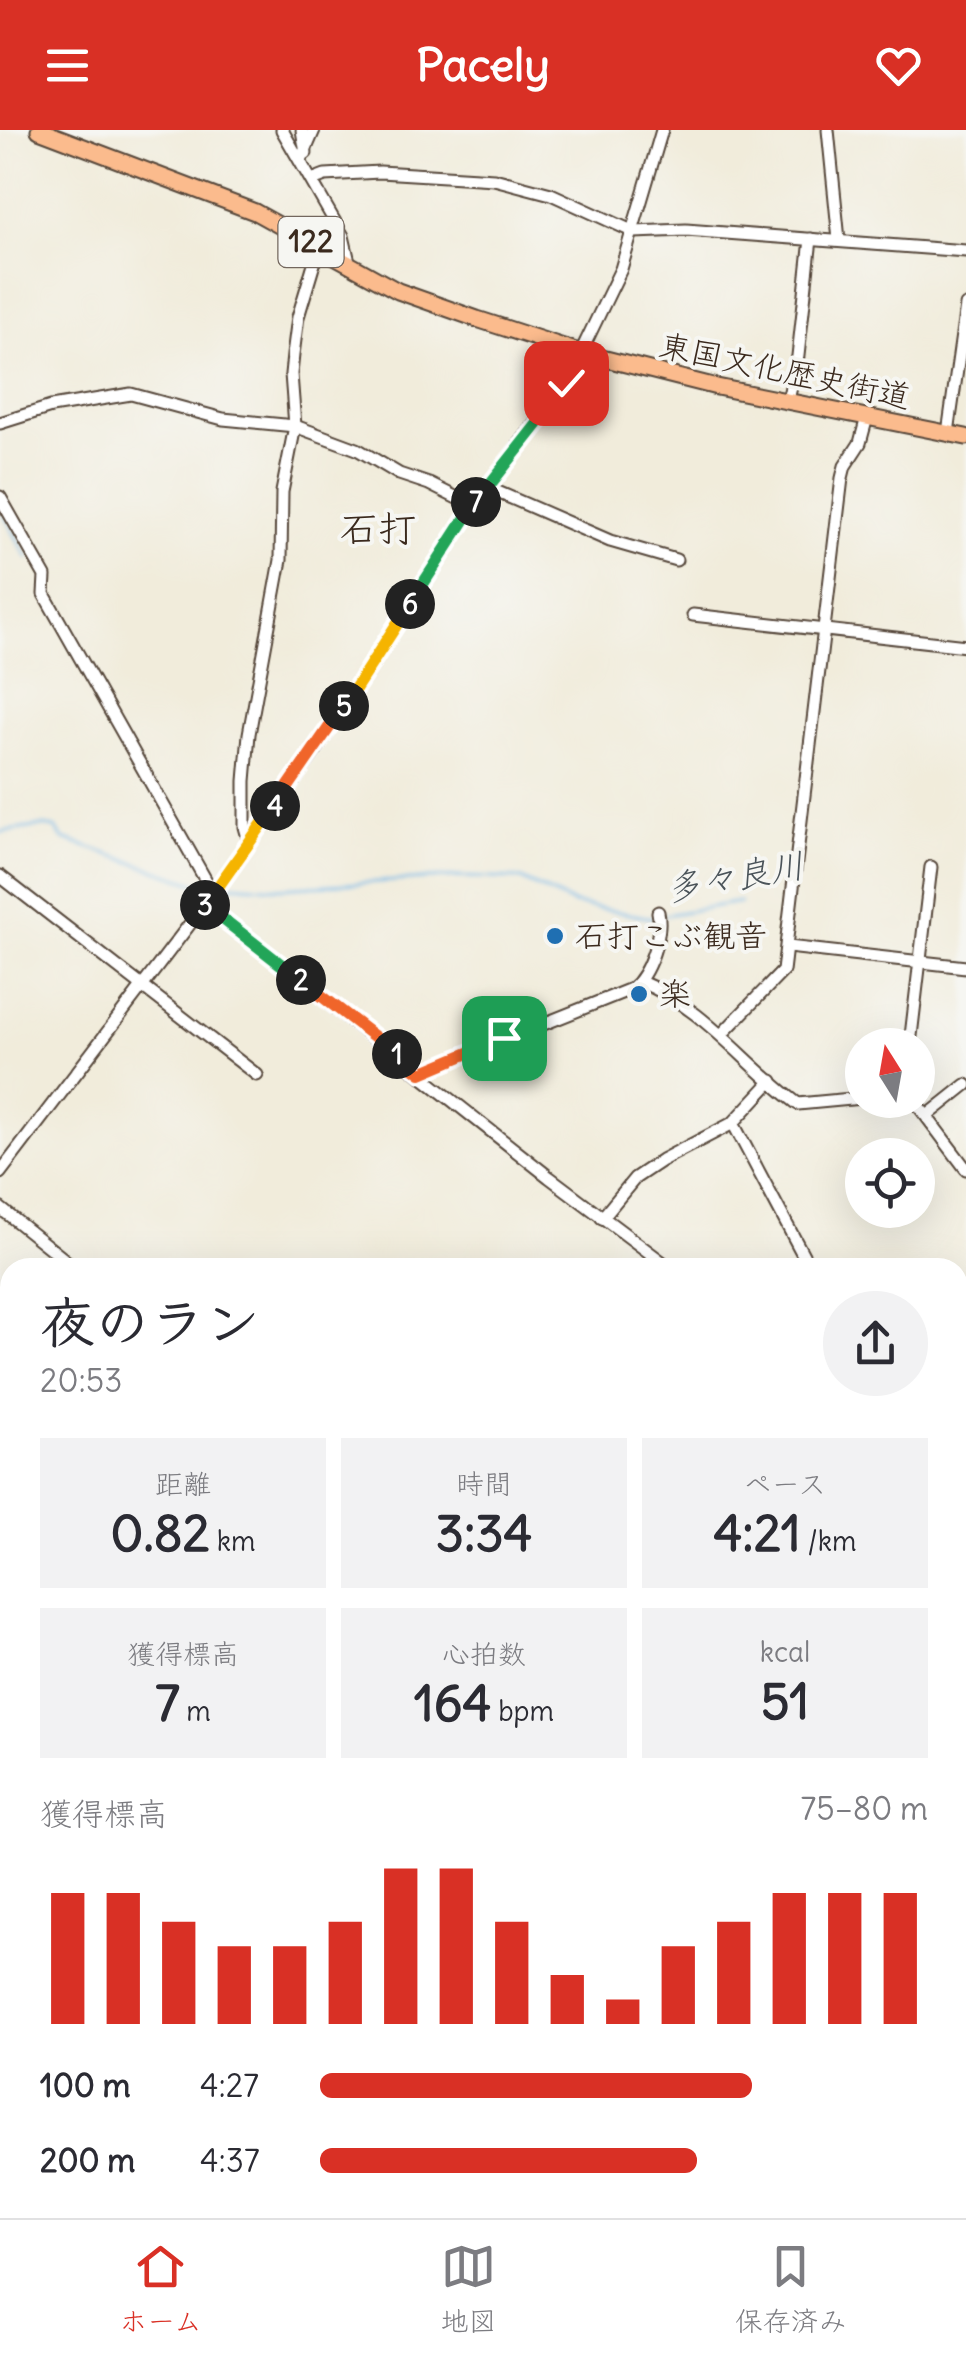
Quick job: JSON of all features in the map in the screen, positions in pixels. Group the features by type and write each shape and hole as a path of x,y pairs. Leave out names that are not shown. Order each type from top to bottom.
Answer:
{"highway":[{"name":"東国文化歴史街道","path":"39,130 255,212 350,266 424,301 582,353 716,387 966,437"}],"street":[{"path":"282,130 303,157 343,236 350,266"},
{"path":"302,130 303,157"},
{"path":"303,157 314,130"},
{"path":"0,1172 215,892 316,750 472,506 550,409 614,286 634,232 662,130"},
{"path":"828,130 839,240"},
{"path":"312,180 325,175 380,172 494,179 551,194 634,232 686,230 966,250"},
{"path":"788,400 798,356 811,239"},
{"path":"249,841 245,781 249,734 281,560 282,492 295,426 293,355 298,317 320,247"},
{"path":"948,432 960,374 966,306"},
{"path":"0,423 52,407 131,394 223,419 295,426 357,448 400,474 472,506"},
{"path":"722,1034 780,977 788,946 842,478 868,417"},
{"path":"486,487 610,541 676,560"},
{"path":"0,497 45,576 44,594 208,886 215,892"},
{"path":"693,615 966,646"},
{"path":"912,1028 931,868"},
{"path":"0,876 257,1075"},
{"path":"205,905 656,1258"},
{"path":"421,1073 613,997 640,982 660,921 658,912"},
{"path":"788,946 966,968"},
{"path":"640,982 680,1001 798,1104 845,1100"},
{"path":"602,1218 635,1178 734,1123 772,1081"},
{"path":"935,1110 966,1085"},
{"path":"928,1118 966,1169"},
{"path":"734,1123 805,1258"},
{"path":"0,1208 63,1258"}],"waterway":[{"name":"多々良川","path":"3,513 28,558"},
{"path":"0,832 55,828 63,839 201,885"},
{"name":"多々良川","path":"221,896 233,884 277,888 460,877 521,879 574,904 652,918"},
{"name":"多々良川","path":"665,915 740,902"}],"place":[{"name":"石打こぶ観音","path":"555,936"},
{"name":"楽","path":"639,994"}],"district":[{"name":"石打","path":"378,529"}],"route":[{"path":"504,1038 421,1073 205,905 316,750 472,506 550,409 566,383"}]}
